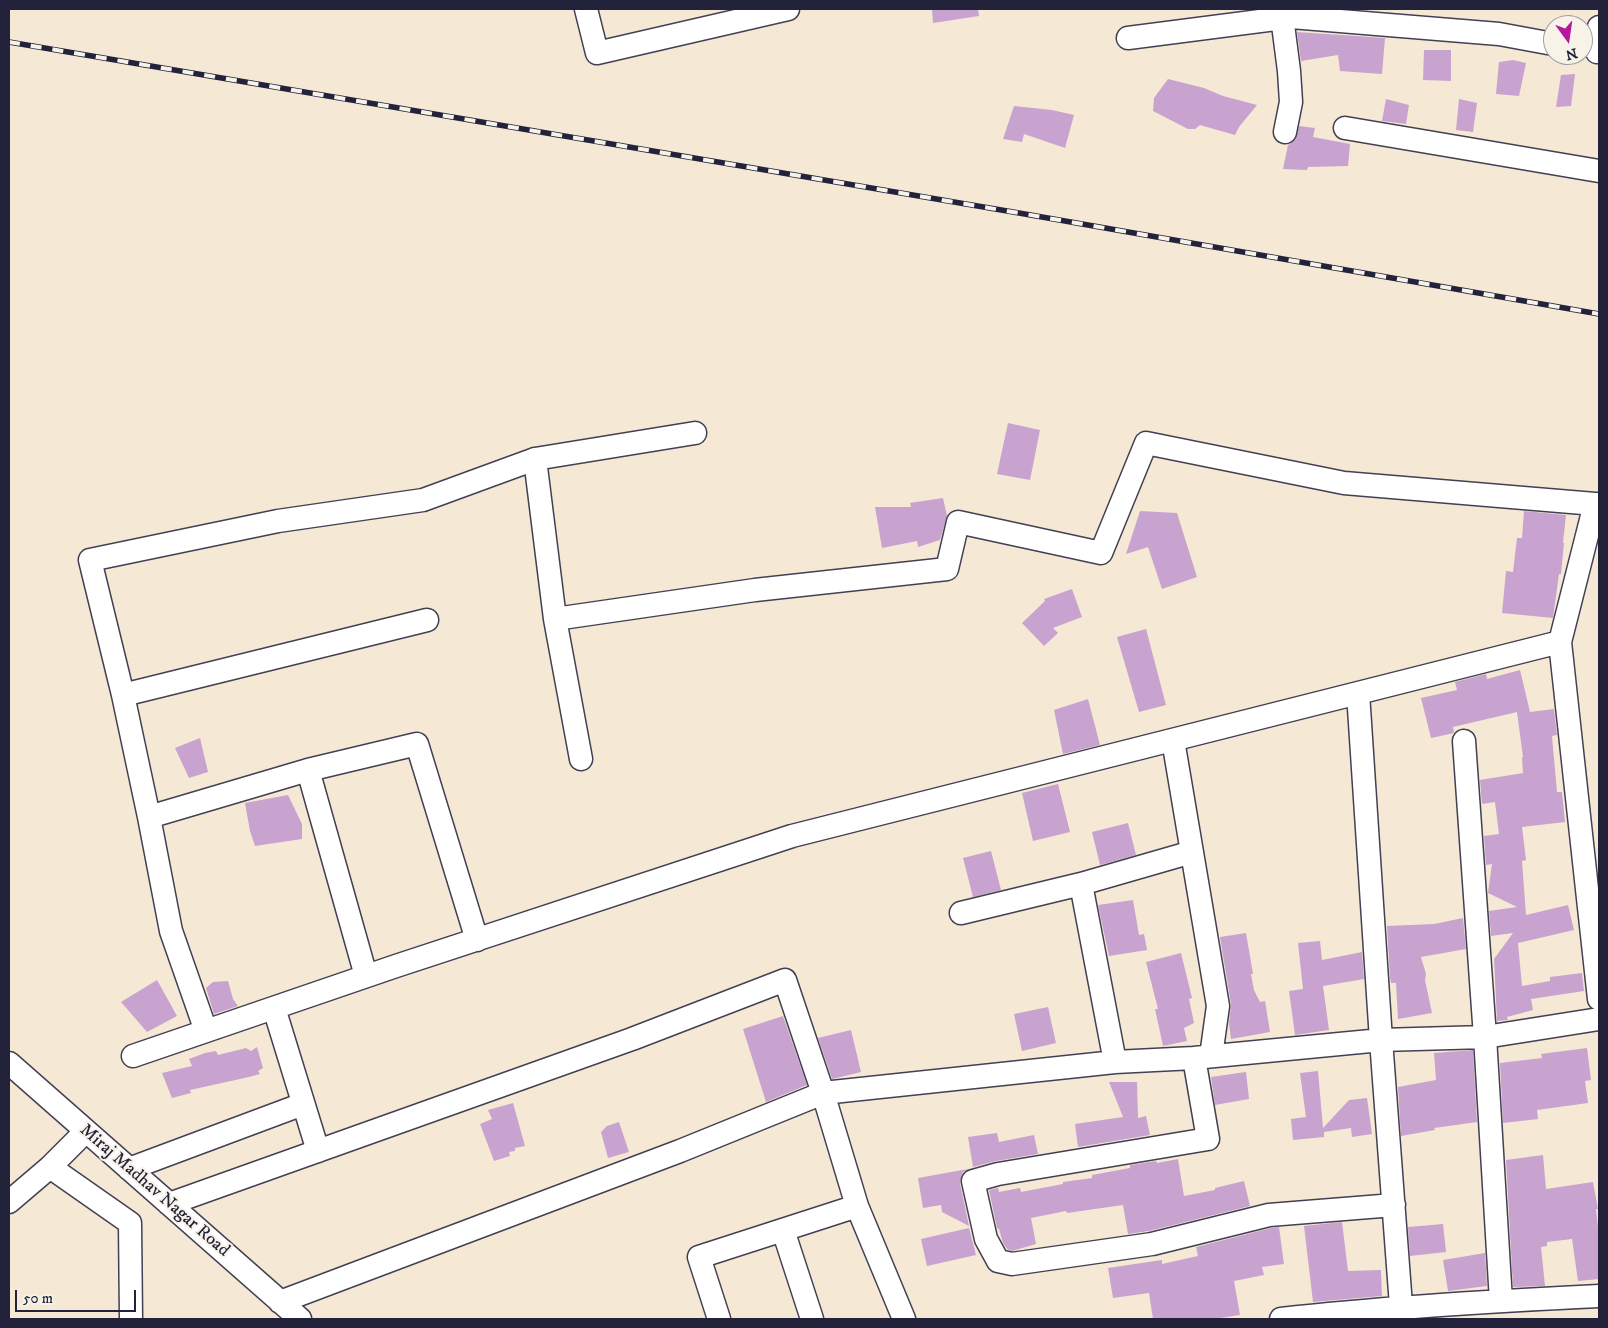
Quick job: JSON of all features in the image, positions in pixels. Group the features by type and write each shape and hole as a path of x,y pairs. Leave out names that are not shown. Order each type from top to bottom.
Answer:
{"street":[{"path":"586,9 597,53 788,9"},
{"path":"1282,13 1291,102 1285,132"},
{"path":"1128,38 1282,13 1291,17 1395,17 1543,42"},
{"path":"1593,51 1599,27"},
{"path":"1345,128 1599,171"},
{"path":"206,1031 171,931 150,817 90,560 278,521 423,500 535,459 695,433"},
{"path":"555,619 755,590 947,568 958,522 1101,553 1146,443 1344,483 1597,504 1560,642 1599,999"},
{"path":"535,459 555,619 581,759"},
{"path":"123,695 427,620"},
{"path":"132,1056 366,976 792,836 1560,642"},
{"path":"1358,693 1381,1040 1402,1314"},
{"path":"1173,740 1218,1006 1202,1057 1208,1139 998,1174 973,1181 986,1239 998,1261 1012,1264 1152,1244 1269,1215 1394,1205"},
{"path":"1464,741 1501,1301"},
{"path":"150,817 308,770 417,744 477,940"},
{"path":"308,770 366,976"},
{"path":"961,913 1081,884 1192,852"},
{"path":"1081,884 1115,1062"},
{"path":"169,1204 632,1039 784,980 823,1093 857,1206 904,1319"},
{"path":"274,1008 318,1151"},
{"path":"280,1302 680,1151 823,1093 1115,1062 1202,1057 1381,1040 1485,1037 1599,1019"},
{"name":"Miraj Madhav Nagar Road","path":"9,1063 300,1319"},
{"path":"129,1169 303,1104"},
{"path":"9,1202 50,1167 86,1131"},
{"path":"50,1167 130,1223 131,1319"},
{"path":"719,1319 699,1257 857,1206"},
{"path":"782,1230 812,1319"},
{"path":"1281,1319 1402,1314 1501,1301 1599,1296"}],"building":[{"path":"932,9 978,9 979,16 933,23"},
{"path":"1297,32 1385,38 1382,74 1340,71 1338,55 1301,61"},
{"path":"1424,50 1451,50 1451,81 1423,80"},
{"path":"1513,60 1526,63 1519,96 1496,94 1499,62"},
{"path":"1575,74 1571,106 1556,107 1561,75"},
{"path":"1168,79 1257,105 1239,127 1235,135 1200,125 1195,129 1188,129 1153,111 1154,98"},
{"path":"1386,99 1409,105 1406,124 1382,121"},
{"path":"1459,99 1477,103 1473,132 1456,130"},
{"path":"1014,106 1052,110 1074,115 1065,148 1024,134 1022,142 1003,139"},
{"path":"1299,126 1315,128 1313,137 1350,144 1348,166 1308,167 1307,170 1283,169 1288,145 1295,140"},
{"path":"1008,423 1040,430 1030,480 997,474"},
{"path":"943,498 947,516 940,540 918,547 917,541 882,548 875,507 911,507 910,503"},
{"path":"1140,511 1177,513 1197,577 1162,589 1148,547 1126,554"},
{"path":"1524,511 1566,515 1561,574 1559,574 1553,618 1502,613 1506,571 1513,572 1517,538 1522,538"},
{"path":"1072,589 1082,617 1053,628 1058,633 1044,646 1022,623 1045,601 1044,599"},
{"path":"1146,629 1166,705 1139,712 1117,637"},
{"path":"1520,670 1530,712 1554,709 1557,735 1552,736 1557,792 1562,792 1565,822 1522,827 1526,860 1522,861 1526,915 1568,905 1574,930 1518,943 1522,986 1550,981 1550,977 1582,973 1584,991 1531,999 1533,1010 1507,1017 1508,1020 1497,1021 1494,959 1513,933 1491,936 1489,911 1517,907 1488,893 1492,864 1486,865 1484,836 1499,834 1495,802 1482,804 1480,780 1523,773 1523,757 1517,712 1453,727 1454,733 1431,738 1421,698 1457,690 1455,682 1486,674 1487,679"},
{"path":"1088,699 1100,745 1063,754 1054,710"},
{"path":"200,738 208,772 189,778 175,748"},
{"path":"1058,784 1070,832 1033,841 1022,793"},
{"path":"288,795 302,824 302,839 255,846 245,803"},
{"path":"1128,823 1136,855 1100,865 1092,832"},
{"path":"991,851 1001,890 973,897 963,858"},
{"path":"1133,900 1139,935 1144,934 1147,950 1109,956 1098,905"},
{"path":"1463,918 1466,949 1421,957 1426,974 1425,980 1432,1013 1398,1019 1396,983 1391,983 1390,978 1387,926 1434,924"},
{"path":"1246,933 1254,990 1260,1002 1265,1001 1270,1032 1231,1039 1229,1024 1231,1004 1220,937"},
{"path":"1320,941 1322,960 1362,952 1364,979 1323,986 1329,1030 1295,1035 1289,991 1303,989 1298,943"},
{"path":"1181,953 1192,998 1189,999 1194,1023 1184,1028 1187,1041 1163,1046 1155,1009 1158,1009 1146,962"},
{"path":"157,980 177,1016 147,1032 121,1002"},
{"path":"228,981 233,999 238,1006 214,1014 206,988 213,982"},
{"path":"1048,1007 1056,1043 1022,1051 1014,1014"},
{"path":"783,1016 807,1085 766,1102 743,1029"},
{"path":"851,1030 861,1072 832,1079 818,1038"},
{"path":"257,1047 263,1068 258,1071 260,1074 190,1090 191,1093 172,1098 162,1073 192,1066 189,1059 205,1053 216,1051 218,1055 246,1048 251,1051"},
{"path":"1587,1048 1591,1080 1585,1081 1588,1103 1537,1110 1538,1119 1503,1123 1500,1063 1542,1058 1541,1054"},
{"path":"1473,1050 1477,1122 1434,1128 1435,1130 1401,1136 1398,1087 1436,1080 1434,1053"},
{"path":"1318,1071 1323,1128 1349,1100 1367,1098 1372,1134 1352,1137 1351,1128 1324,1132 1324,1137 1293,1140 1291,1119 1306,1117 1300,1073"},
{"path":"1246,1072 1249,1099 1215,1105 1211,1077"},
{"path":"1109,1082 1137,1082 1138,1118 1146,1116 1150,1135 1078,1147 1075,1124 1123,1117"},
{"path":"513,1103 525,1146 515,1148 515,1151 509,1152 510,1156 494,1161 480,1124 492,1119 488,1110"},
{"path":"619,1122 629,1152 608,1158 601,1132 607,1126"},
{"path":"997,1133 999,1142 1034,1135 1038,1154 973,1167 968,1137"},
{"path":"1543,1155 1546,1189 1593,1182 1598,1209 1596,1209 1599,1236 1599,1279 1578,1281 1572,1239 1547,1242 1547,1246 1541,1247 1545,1286 1513,1287 1506,1160"},
{"path":"1178,1159 1184,1196 1215,1190 1215,1188 1244,1181 1250,1206 1149,1231 1128,1234 1123,1205 1067,1213 1066,1211 1031,1218 1036,1244 1012,1251 1007,1249 1003,1243 997,1228 989,1190 998,1188 999,1192 1020,1188 1021,1192 1063,1184 1063,1182 1092,1178 1092,1175 1130,1168 1130,1165"},
{"path":"968,1169 963,1172 960,1183 969,1226 942,1212 941,1205 923,1208 918,1178"},
{"path":"1342,1222 1348,1271 1381,1270 1382,1296 1313,1302 1304,1226"},
{"path":"1443,1224 1446,1252 1410,1256 1408,1227"},
{"path":"1279,1227 1284,1264 1262,1267 1264,1275 1234,1281 1240,1315 1214,1319 1153,1319 1149,1293 1113,1298 1108,1268 1162,1260 1162,1264 1198,1256 1196,1247"},
{"path":"969,1228 976,1255 927,1266 921,1239"},
{"path":"1485,1253 1487,1286 1448,1291 1443,1260"}],"railway":[{"path":"9,42 1019,213 1599,314"}]}
